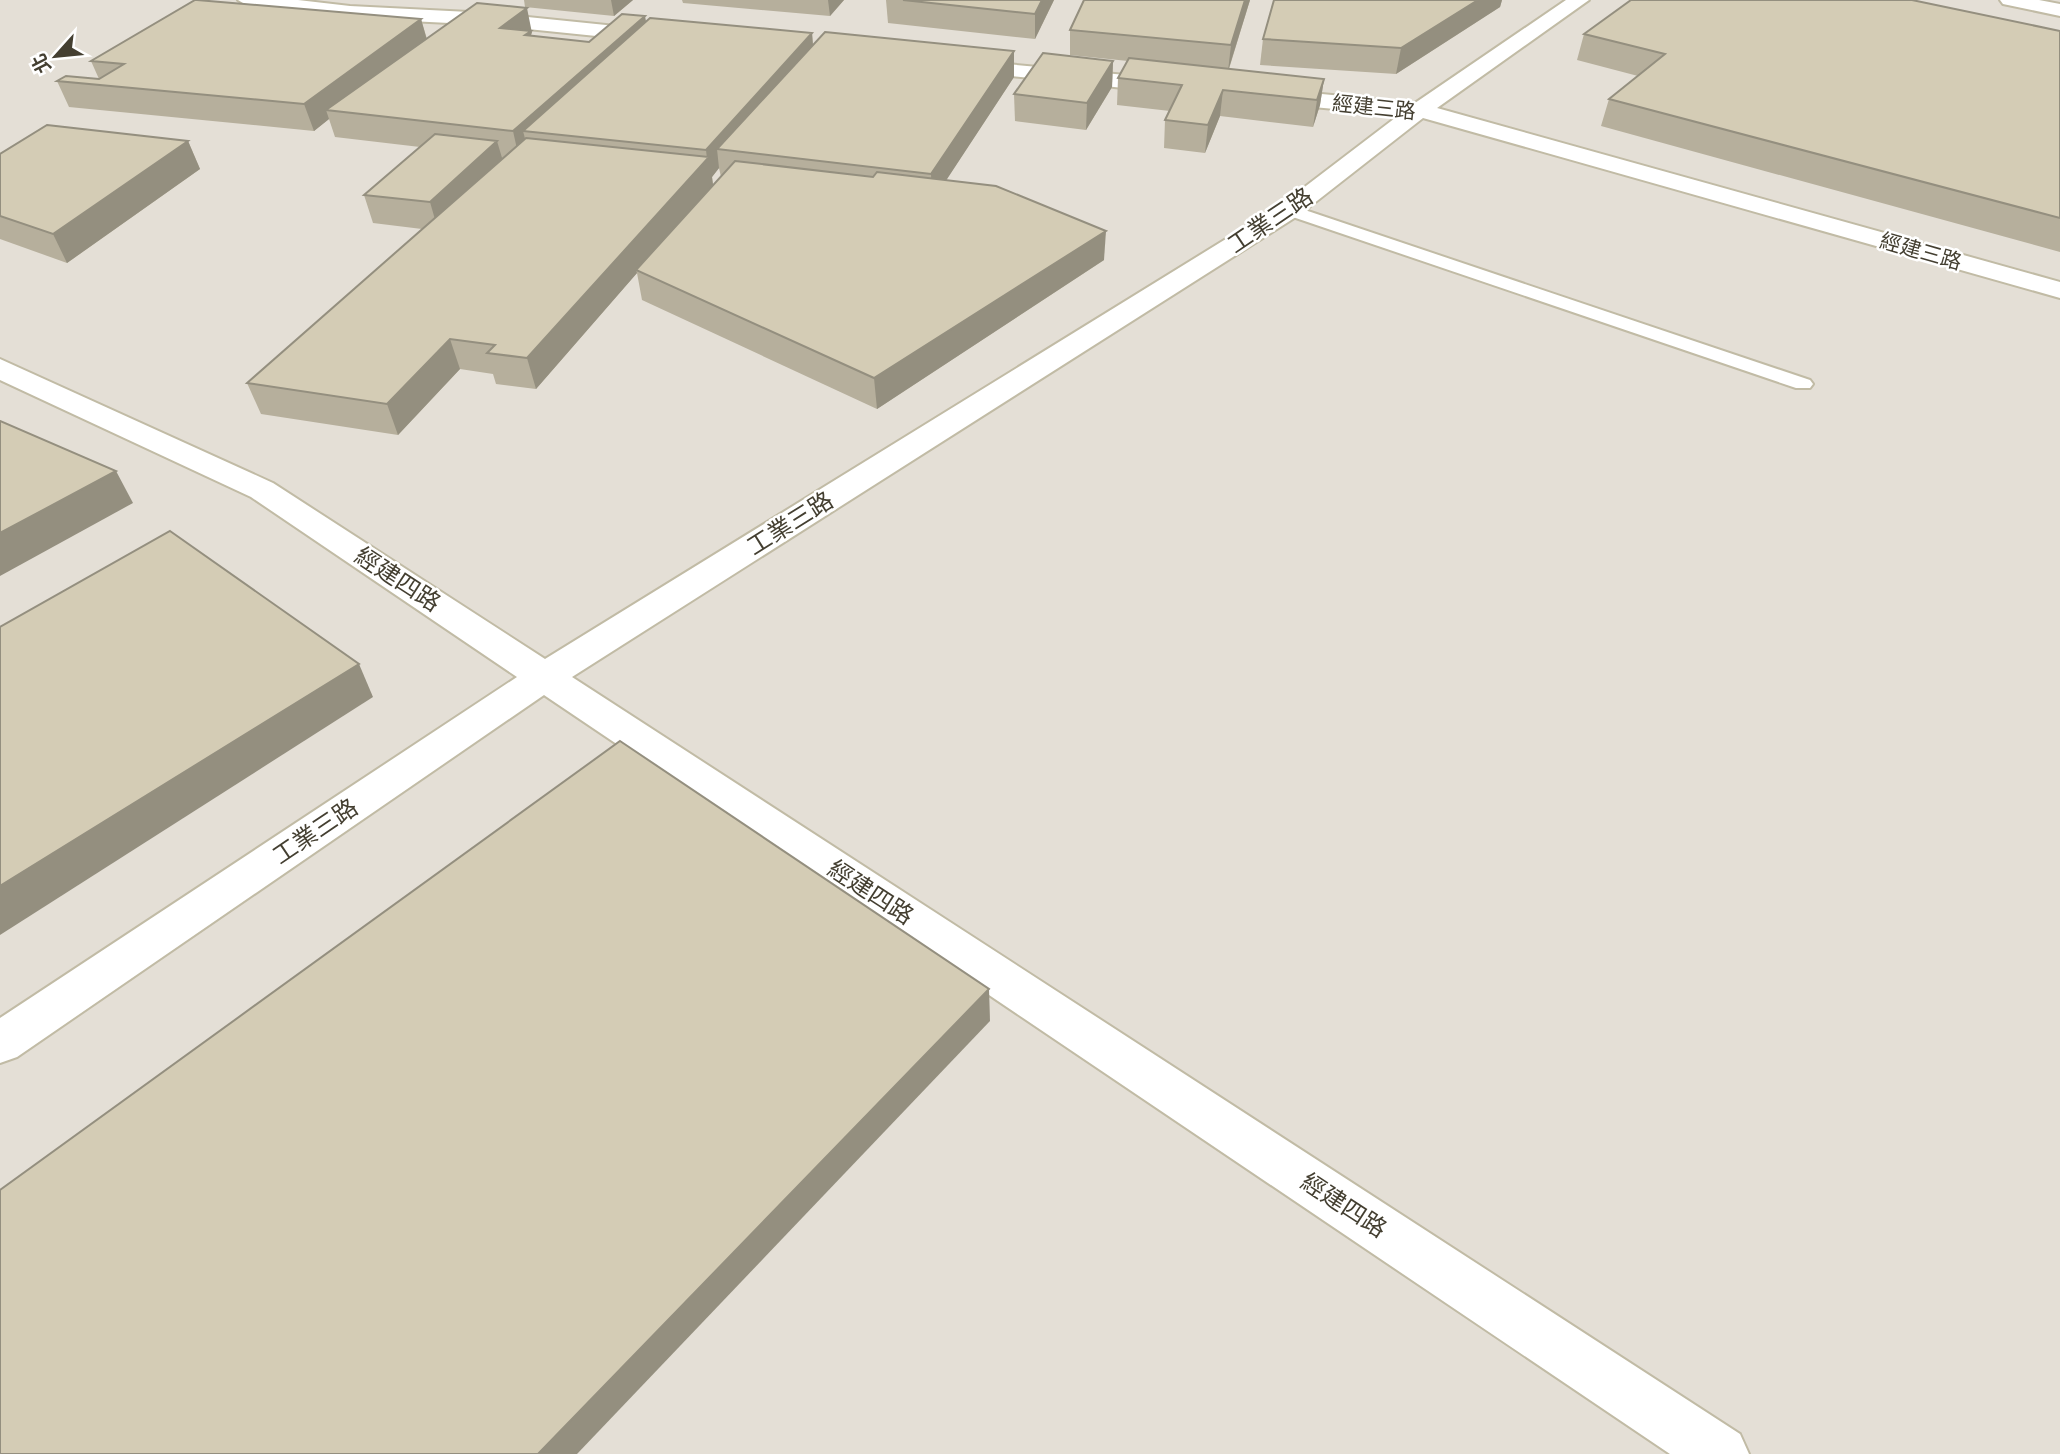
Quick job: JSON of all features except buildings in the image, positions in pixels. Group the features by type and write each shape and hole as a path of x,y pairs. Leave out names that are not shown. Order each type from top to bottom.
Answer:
{"street":[{"path":"248,0 350,12 489,19 670,37"},
{"path":"489,19 516,0"},
{"name":"工業三路","path":"0,1043 544,677 1290,210 1419,110 1579,0"},
{"path":"2010,0 2060,10"},
{"path":"947,64 1197,89"},
{"name":"經建三路","path":"1253,94 1419,110 2060,290"},
{"name":"經建四路","path":"0,368 39,389 262,490 1720,1454"}],"lane":[{"path":"1290,210 1803,384"}],"shaded area":[{"path":"0,0 2060,0 2060,1454 0,1454"}]}
